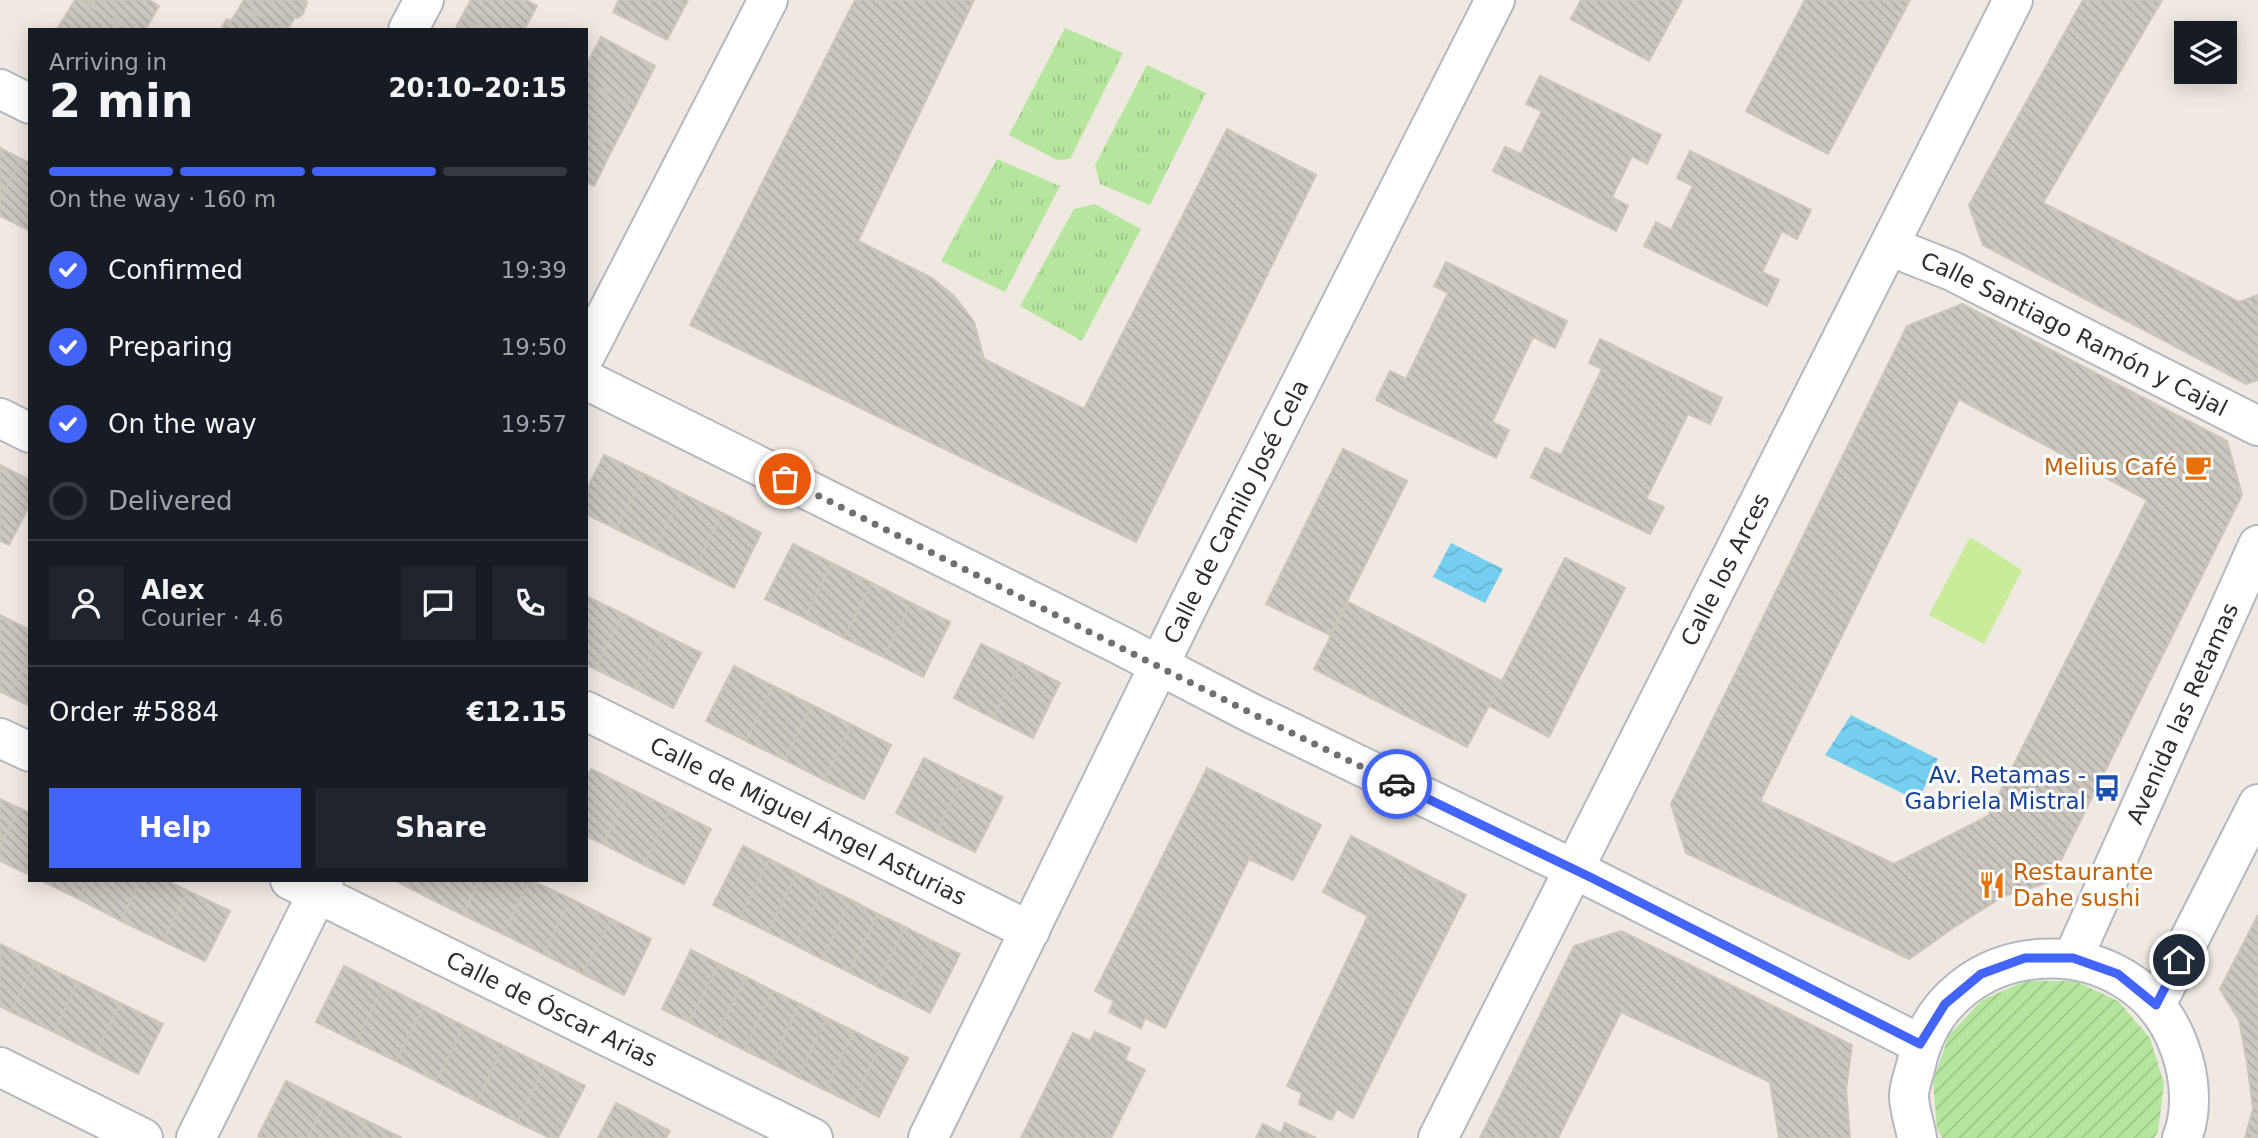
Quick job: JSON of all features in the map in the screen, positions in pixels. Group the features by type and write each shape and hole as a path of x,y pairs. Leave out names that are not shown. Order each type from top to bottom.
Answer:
{"street":[{"path":"409,28 424,0"},
{"path":"588,350 768,0"},
{"name":"Calle de Camilo José Cela","path":"928,1138 1190,602 1495,0"},
{"name":"Calle los Arces","path":"1438,1138 2013,0"},
{"path":"0,89 28,103"},
{"name":"Calle Santiago Ramón y Cajal","path":"1889,246 1952,271 2258,426"},
{"path":"588,381 1920,1044"},
{"path":"0,418 28,432"},
{"name":"Avenida las Retamas","path":"2073,958 2258,545"},
{"name":"Calle de Miguel Ángel Asturias","path":"588,712 1030,931"},
{"path":"0,737 28,751"},
{"path":"2156,1005 2258,804"},
{"path":"196,1138 311,885"},
{"name":"Calle de Óscar Arias","path":"311,885 813,1138"},
{"path":"1917,1138 1909,1096 1920,1044 1945,1004 1981,974 2025,958 2073,958 2118,974 2156,1005 2175,1034 2186,1066 2189,1100 2182,1138"},
{"path":"0,1067 143,1138"}],"green space":[{"path":"1065,28 1123,53 1070,159 1057,160 1009,135"},
{"path":"1147,65 1206,93 1150,205 1100,184 1095,165"},
{"path":"997,159 1060,186 1005,292 941,261"},
{"path":"1095,204 1141,229 1082,341 1020,306 1074,209"},
{"path":"1970,537 2022,570 1984,644 1929,615"},
{"path":"2026,981 2075,981 2118,1001 2150,1038 2164,1084 2158,1132 2154,1138 1942,1138 1937,1129 1933,1081 1949,1035 1982,1000"}],"water":[{"path":"1451,543 1503,569 1485,603 1433,577"},
{"path":"1851,715 1938,759 1918,801 1825,755"}],"building":[{"path":"75,0 81,0 126,28 58,28"},
{"path":"81,0 149,0 159,6 146,28 126,28"},
{"path":"244,0 307,2 303,14 295,17 288,28 279,28 241,5"},
{"path":"471,0 526,0 537,6 525,28 481,28 461,18"},
{"path":"619,0 688,0 667,40 613,12"},
{"path":"855,0 974,0 858,241 932,278 954,296 974,322 984,359 1084,409 1227,129 1316,175 1136,542 690,325"},
{"path":"1581,0 1682,0 1649,61 1571,19"},
{"path":"1805,0 1910,0 1828,154 1746,111"},
{"path":"2083,0 2162,0 2043,203 2239,302 2258,295 2258,380 2246,384 1983,245 1969,205"},
{"path":"241,5 279,28 221,28 227,19 231,21"},
{"path":"461,18 481,28 456,28"},
{"path":"601,37 655,66 635,106 588,82 588,62"},
{"path":"1540,76 1661,135 1647,164 1632,156 1612,197 1628,206 1616,231 1493,171 1505,147 1521,154 1542,111 1526,104"},
{"path":"588,82 635,106 614,146 588,133"},
{"path":"588,133 614,146 594,186 588,183"},
{"path":"0,148 21,159 0,201"},
{"path":"1690,151 1811,210 1797,239 1782,231 1762,272 1779,280 1767,306 1644,246 1656,222 1671,230 1693,186 1677,178"},
{"path":"21,159 28,162 28,230 0,216 0,201"},
{"path":"1446,262 1567,321 1555,348 1533,337 1492,422 1509,430 1496,458 1376,400 1390,371 1406,379 1448,293 1434,286"},
{"path":"1962,304 2227,441 2242,495 2050,882 2004,896 1909,959 1686,853 1671,804 1907,326","holes":["1959,399 2147,500 1988,816 1894,864 1760,801"]},
{"path":"1600,339 1722,398 1710,424 1688,414 1646,499 1664,507 1650,534 1531,477 1545,448 1561,455 1602,369 1589,363"},
{"path":"1343,449 1407,481 1330,635 1266,604"},
{"path":"604,455 644,474 616,529 588,515 588,487"},
{"path":"0,465 28,479 28,508 9,545 0,541"},
{"path":"644,474 683,494 655,548 616,529"},
{"path":"683,494 722,513 695,568 655,548"},
{"path":"722,513 761,533 734,588 695,568"},
{"path":"793,544 832,563 805,618 765,599"},
{"path":"1565,558 1625,588 1549,737 1489,706"},
{"path":"832,563 872,583 844,638 805,618"},
{"path":"872,583 911,603 884,657 844,638"},
{"path":"588,597 623,614 595,669 588,665"},
{"path":"1348,602 1502,681 1467,747 1314,669"},
{"path":"911,603 950,622 923,677 884,657"},
{"path":"623,614 662,634 634,688 595,669"},
{"path":"0,615 28,629 28,658 9,696 0,691"},
{"path":"662,634 701,653 673,708 634,688"},
{"path":"981,644 1021,663 993,718 954,698"},
{"path":"28,658 28,705 9,696"},
{"path":"1021,663 1060,683 1033,738 993,718"},
{"path":"734,666 773,686 746,741 706,721"},
{"path":"773,686 812,705 785,760 746,741"},
{"path":"812,705 852,725 824,780 785,760"},
{"path":"852,725 891,745 864,799 824,780"},
{"path":"924,758 963,778 936,833 896,813"},
{"path":"1207,768 1321,825 1293,880 1249,859 1165,1028 1145,1018 1141,1028 1109,1012 1114,1001 1095,991"},
{"path":"591,769 631,789 603,844 588,837 588,774"},
{"path":"963,778 1003,797 975,852 936,833"},
{"path":"631,789 671,809 644,865 603,844"},
{"path":"0,799 19,808 0,847"},
{"path":"19,808 28,812 28,874 0,861 0,847"},
{"path":"671,809 711,829 684,884 644,865"},
{"path":"1351,836 1466,895 1353,1118 1337,1109 1331,1120 1299,1104 1302,1093 1287,1086 1368,916 1323,892"},
{"path":"743,846 769,859 740,918 713,905"},
{"path":"769,859 797,873 768,932 740,918"},
{"path":"797,873 824,887 795,945 768,932"},
{"path":"44,882 87,882 79,899"},
{"path":"87,882 139,882 121,921 79,899"},
{"path":"139,882 170,882 188,891 163,941 121,921"},
{"path":"398,882 429,882 423,895"},
{"path":"429,882 479,882 463,915 423,895"},
{"path":"479,882 529,882 503,934 463,915"},
{"path":"529,882 571,899 543,954 503,934"},
{"path":"824,887 851,900 822,959 795,945"},
{"path":"188,891 230,911 205,961 163,941"},
{"path":"571,899 611,919 583,974 543,954"},
{"path":"851,900 878,914 849,972 822,959"},
{"path":"878,914 905,927 876,986 849,972"},
{"path":"2258,915 2258,1138 2245,1138 2253,1109 2247,1062 2239,1020 2220,989"},
{"path":"611,919 651,939 624,995 583,974"},
{"path":"905,927 932,941 903,999 876,986"},
{"path":"1621,931 1852,1045 1846,1089 1850,1138 1779,1138 1770,1082 1621,1012 1558,1138 1480,1138 1574,946"},
{"path":"932,941 960,954 930,1013 903,999"},
{"path":"0,944 36,962 11,1012 0,1006"},
{"path":"691,950 719,964 689,1022 662,1009"},
{"path":"36,962 78,982 54,1032 11,1012"},
{"path":"719,964 746,977 716,1036 689,1022"},
{"path":"344,966 384,986 356,1042 316,1022"},
{"path":"746,977 773,991 744,1050 716,1036"},
{"path":"78,982 120,1003 96,1053 54,1032"},
{"path":"384,986 424,1006 396,1061 356,1042"},
{"path":"773,991 800,1004 771,1063 744,1050"},
{"path":"120,1003 163,1024 138,1074 96,1053"},
{"path":"800,1004 827,1018 798,1077 771,1063"},
{"path":"424,1006 464,1026 436,1081 396,1061"},
{"path":"827,1018 854,1031 825,1090 798,1077"},
{"path":"464,1026 504,1046 477,1102 436,1081"},
{"path":"854,1031 881,1045 852,1103 825,1090"},
{"path":"1095,1032 1130,1048 1125,1060 1145,1070 1111,1138 1021,1138 1073,1033 1090,1041"},
{"path":"881,1045 908,1058 879,1117 852,1103"},
{"path":"504,1046 545,1066 517,1122 477,1102"},
{"path":"545,1066 585,1086 558,1138 550,1138 517,1122"},
{"path":"286,1081 326,1101 308,1138 262,1138 258,1136"},
{"path":"326,1101 367,1121 358,1138 308,1138"},
{"path":"616,1103 643,1117 632,1138 598,1138"},
{"path":"643,1117 670,1131 666,1138 632,1138"},
{"path":"367,1121 402,1138 358,1138"},
{"path":"1285,1123 1316,1138 1256,1138 1263,1124 1281,1133"}],"way so far":[{"path":"785,479 1397,784"}],"place":[{"name":"Melius Café","path":"2198,467"},
{"name":"Av. Retamas - Gabriela Mistral","path":"2107,788"},
{"name":"Restaurante Dahe sushi","path":"1992,885"}],"route":[{"path":"1397,784 1592,878 1920,1044 1945,1004 1981,974 2025,958 2073,958 2118,974 2156,1005 2179,960"}]}
